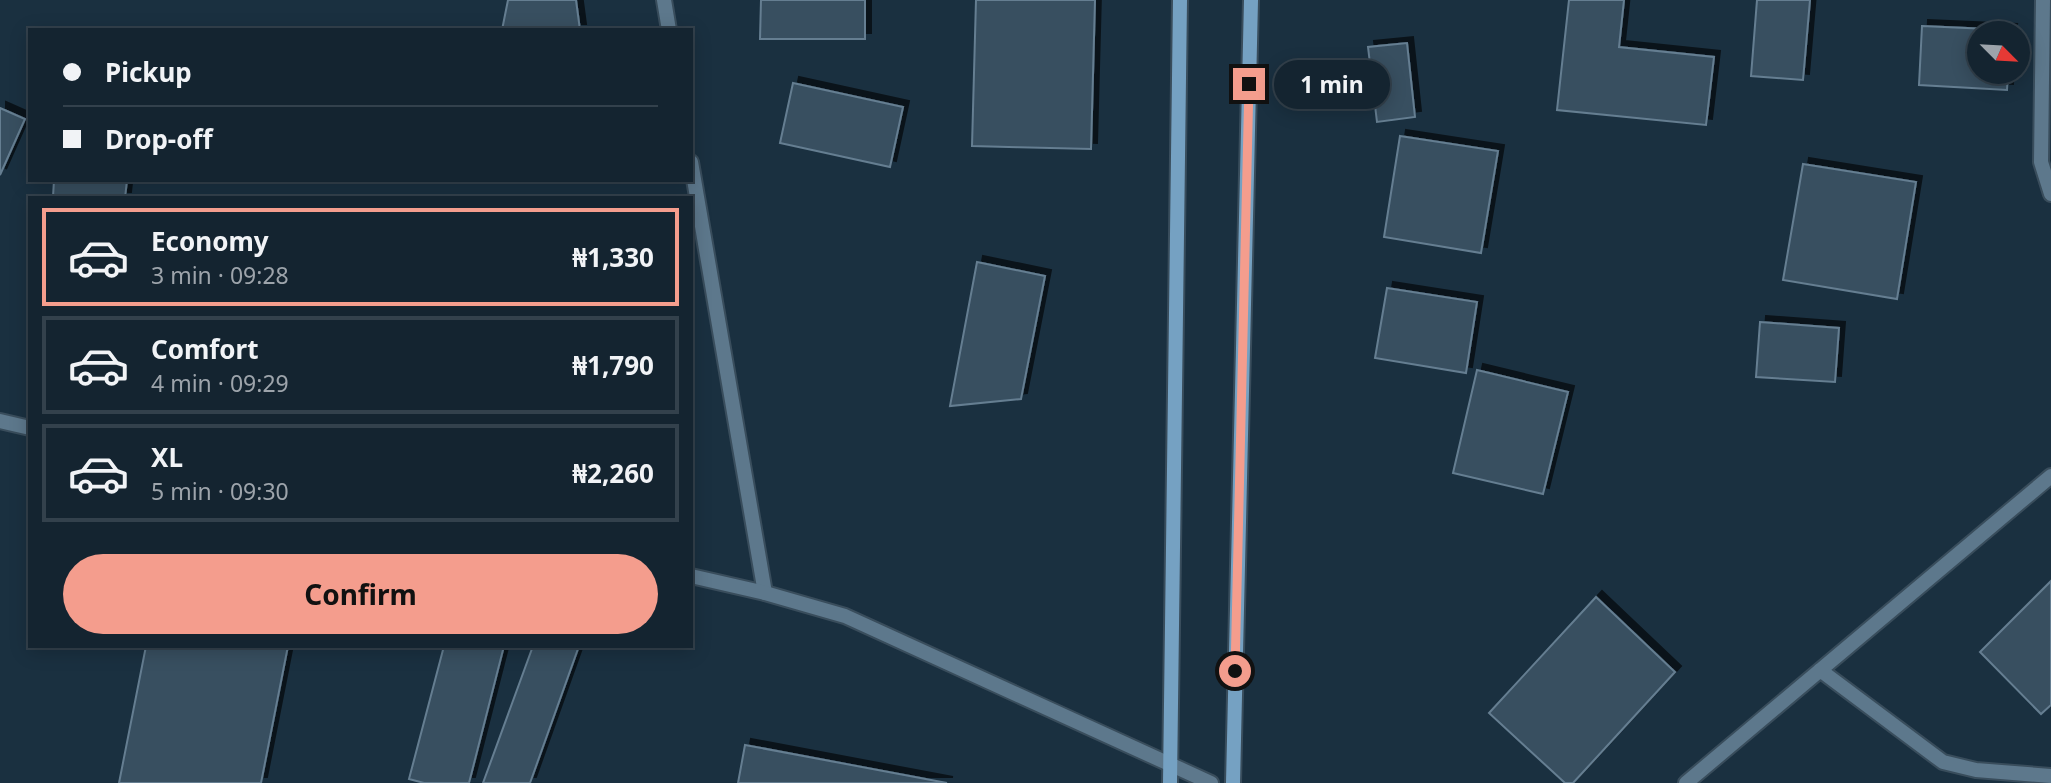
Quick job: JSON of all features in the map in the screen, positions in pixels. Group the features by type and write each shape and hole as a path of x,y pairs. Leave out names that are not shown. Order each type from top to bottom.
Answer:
{"main road":[{"path":"1170,783 1180,0"},
{"path":"1233,783 1251,0"}],"street":[{"path":"664,0 669,28"},
{"path":"2043,0 2040,162 2051,194"},
{"path":"693,174 765,593"},
{"path":"0,421 28,428"},
{"path":"1686,783 2051,476"},
{"path":"693,576 765,593 845,616 1211,783"},
{"path":"1820,670 1943,762 1976,770 2051,776"}],"building":[{"path":"508,0 576,0 580,28 502,28"},
{"path":"761,0 865,0 865,39 760,39"},
{"path":"976,0 1095,0 1091,149 972,146"},
{"path":"1569,0 1624,0 1619,47 1714,57 1706,125 1557,110"},
{"path":"1757,0 1810,0 1803,80 1751,76"},
{"path":"1922,26 1967,28 1967,84 2007,84 2007,90 1919,85"},
{"path":"1407,43 1415,117 1377,122 1368,47"},
{"path":"793,83 903,107 890,167 780,143"},
{"path":"0,108 25,119 0,175"},
{"path":"1400,136 1498,151 1481,253 1384,237"},
{"path":"1803,164 1916,182 1897,299 1783,280"},
{"path":"54,182 127,182 125,196 53,196"},
{"path":"977,262 1045,276 1021,399 950,406"},
{"path":"1387,288 1477,302 1466,373 1375,358"},
{"path":"1760,322 1839,328 1835,382 1756,377"},
{"path":"1477,370 1568,392 1543,494 1453,473"},
{"path":"2051,581 2051,705 2041,714 1980,652"},
{"path":"1596,597 1675,672 1573,783 1565,783 1489,713"},
{"path":"146,648 288,648 261,783 119,783"},
{"path":"443,648 503,648 469,783 424,783 409,779"},
{"path":"532,648 578,648 530,783 483,783"},
{"path":"745,745 947,783 738,783"}],"route":[{"path":"1235,671 1249,84"}]}
